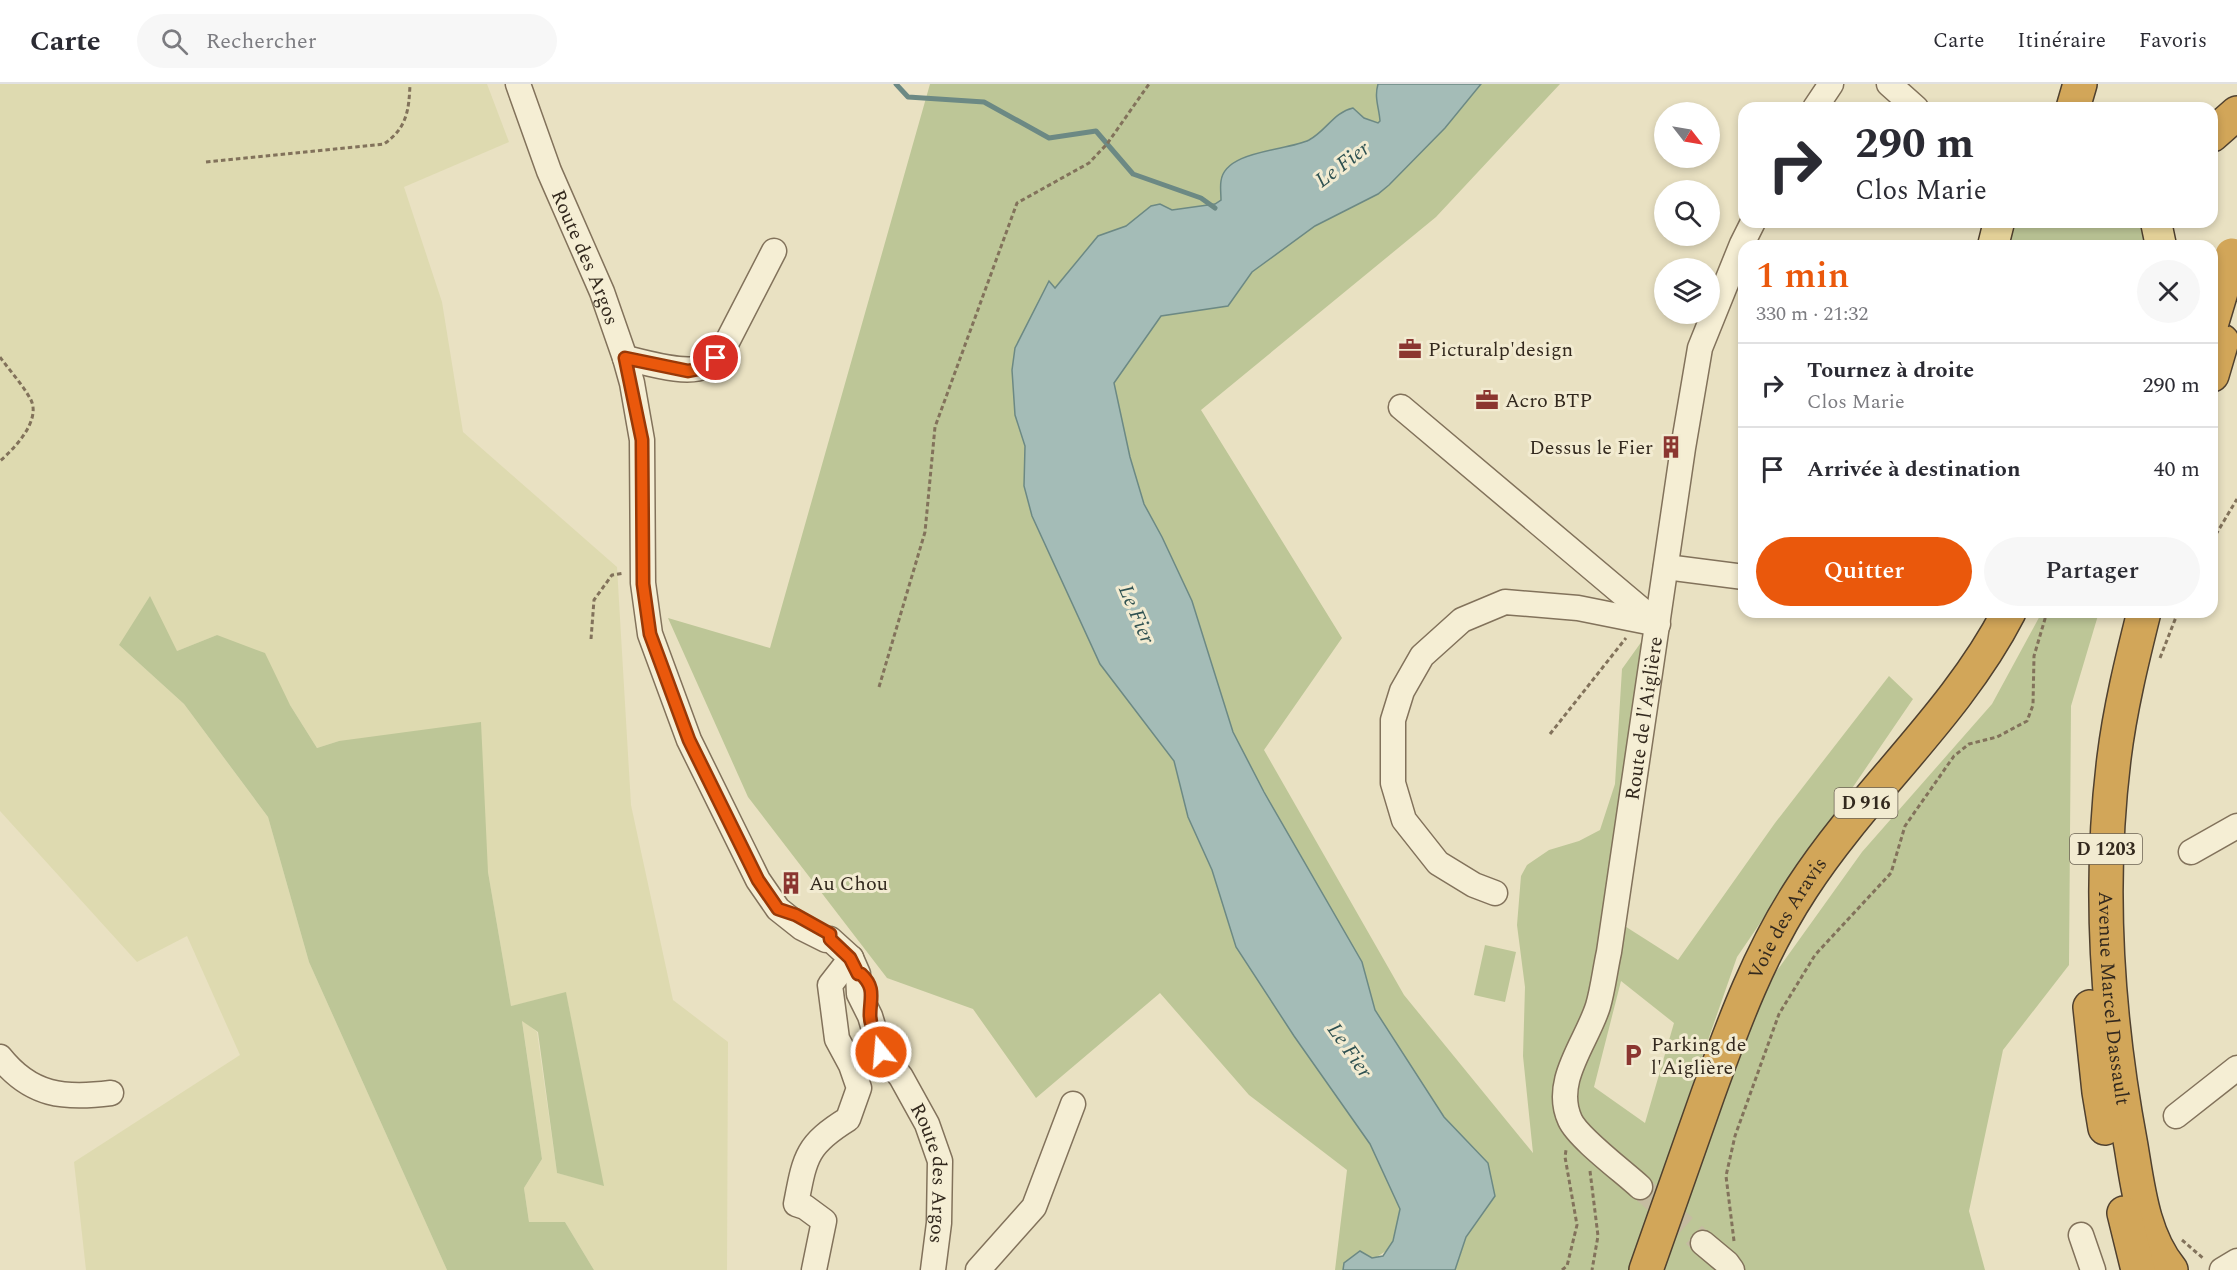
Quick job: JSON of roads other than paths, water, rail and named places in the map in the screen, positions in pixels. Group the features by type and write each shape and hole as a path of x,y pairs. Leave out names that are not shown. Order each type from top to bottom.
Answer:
{"highway":[{"path":"2075,102 2080,84"},
{"path":"2096,102 2100,84"},
{"path":"2218,130 2237,113"},
{"path":"2218,340 2234,246"},
{"name":"Voie des Aravis","path":"1646,1270 1733,1025 1770,942 1823,858 1855,815 1954,697 1975,668 2005,618"},
{"name":"Avenue Marcel Dassault","path":"2122,618 2103,698 2092,772 2088,812 2085,908 2090,1002 2099,1092 2138,1270"},
{"name":"Avenue Marcel Dassault","path":"2143,618 2131,665 2114,758 2106,860 2107,936 2121,1089 2139,1192 2152,1239 2171,1270"}],"street":[{"name":"Route des Argos","path":"518,84 549,171 602,292 625,358 642,440 643,568 650,634 689,740 758,880 778,909 796,915 830,934 830,939 868,980 872,1000 870,1016 881,1052 901,1077 927,1124 940,1161 939,1223 933,1270"},
{"path":"1819,102 1831,84"},
{"path":"1889,84 1909,102"},
{"path":"625,358 688,371 703,368 716,358 725,346 774,251"},
{"name":"Route de l'Aiglière","path":"1640,1187 1586,1139 1570,1121 1565,1101 1569,1073 1598,1006 1606,964 1649,622 1666,567 1700,348 1738,258"},
{"path":"1401,407 1649,622"},
{"path":"1666,567 1738,576"},
{"path":"1495,893 1474,885 1438,863 1404,820 1393,783 1393,720 1402,691 1422,656 1462,620 1505,602 1578,608 1649,622"},
{"path":"2191,852 2237,826"},
{"path":"814,1270 824,1221 805,1207 796,1204 802,1172 812,1147 827,1132 849,1119 859,1088 851,1065 837,1039 830,985 854,966"},
{"path":"0,1057 20,1078 48,1092 84,1096 111,1093"},
{"path":"2176,1116 2237,1068"},
{"path":"978,1270 1034,1207 1073,1104"},
{"path":"2081,1235 2093,1270"},
{"path":"1703,1243 1727,1263 1733,1259"},
{"path":"2217,1268 2237,1261"}],"water":[{"name":"Le Fier","path":"1378,84 1481,84 1445,128 1389,185 1378,194 1315,226 1252,272 1228,306 1161,316 1114,383 1130,457 1144,504 1192,601 1233,732 1264,792 1362,962 1375,1010 1444,1117 1488,1163 1495,1196 1466,1237 1455,1270 1343,1270 1344,1263 1360,1251 1372,1258 1383,1256 1393,1241 1400,1209 1370,1144 1294,1036 1236,947 1212,870 1188,817 1174,761 1100,664 1032,516 1024,486 1025,446 1015,415 1012,370 1015,348 1049,281 1055,288 1098,236 1126,226 1151,206 1160,204 1172,210 1215,204 1221,200 1221,181 1225,171 1233,163 1258,153 1309,140 1346,110 1353,108 1364,118 1378,123 1380,121"}],"waterway":[{"path":"896,84 908,97 984,102 1049,138 1096,131 1133,174 1201,198 1215,208"}],"tunnel":[{"path":"1640,1187 1703,1243"}],"place":[{"name":"Picturalp'design","path":"1410,349"},
{"name":"Acro BTP","path":"1487,400"},
{"name":"Dessus le Fier","path":"1671,447"},
{"name":"Au Chou","path":"791,883"},
{"name":"Parking de l'Aiglière","path":"1633,1055"}]}
